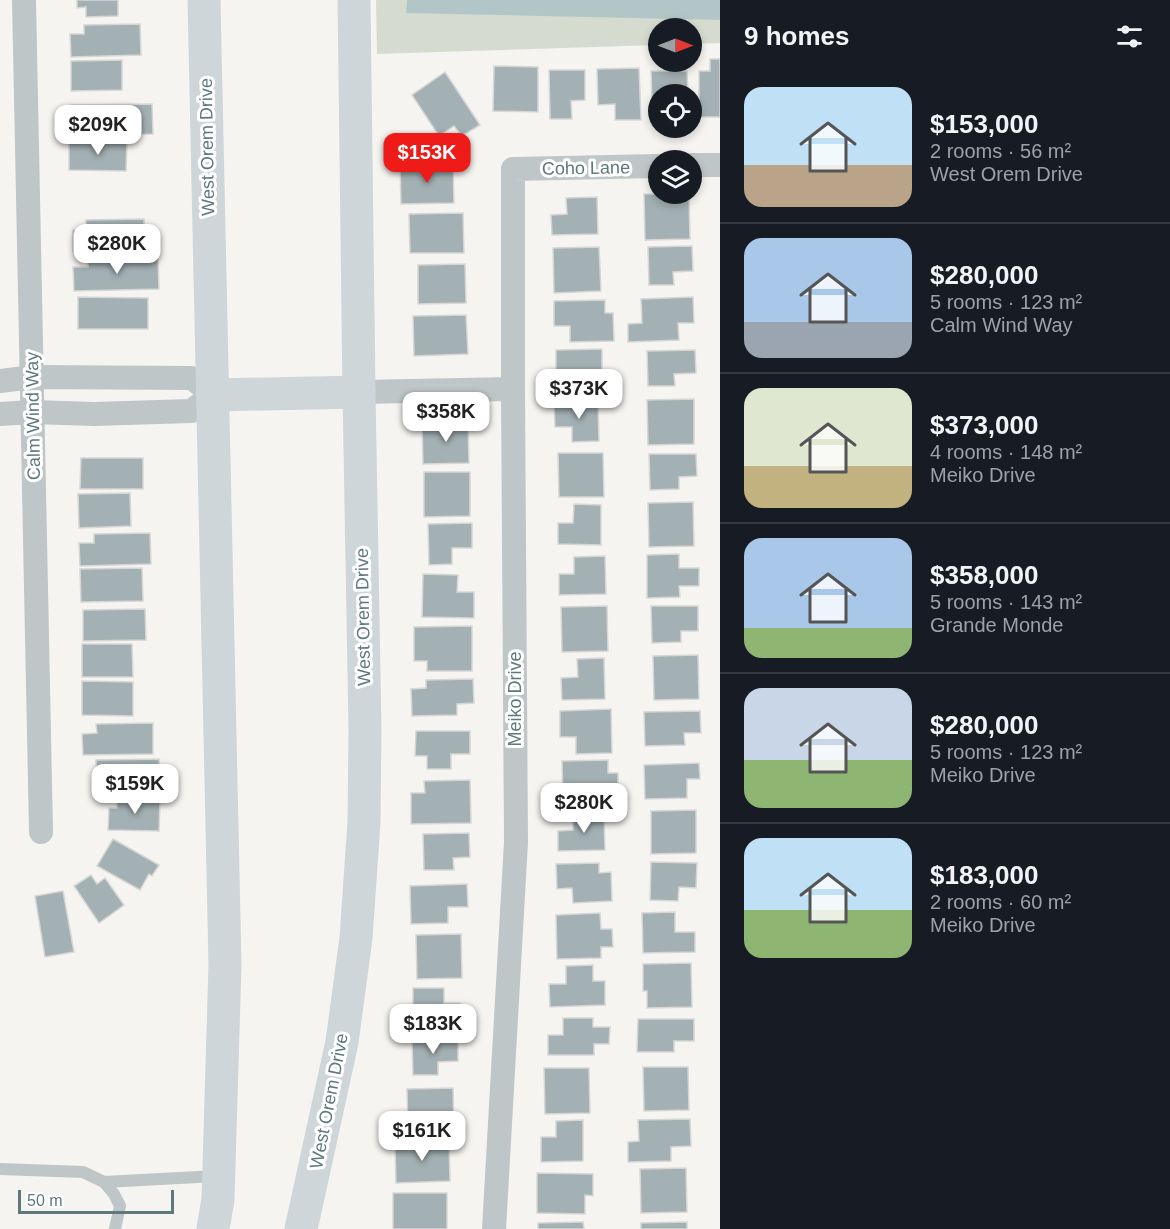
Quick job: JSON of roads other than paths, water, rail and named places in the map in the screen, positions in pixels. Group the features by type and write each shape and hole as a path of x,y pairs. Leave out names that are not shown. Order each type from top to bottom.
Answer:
{"main road":[{"name":"West Orem Drive","path":"204,0 225,965 218,1199 213,1229"},
{"name":"West Orem Drive","path":"301,1229 342,1042 356,938 364,822 365,718 354,0"},
{"path":"213,395 359,393"}],"street":[{"name":"Calm Wind Way","path":"24,0 41,832"},
{"path":"702,165 720,165"},
{"name":"Coho Lane","path":"513,169 648,166"},
{"name":"Meiko Drive","path":"494,1229 516,842 513,169"},
{"path":"0,381 32,377 192,378 213,395 191,411 0,414"},
{"path":"359,393 513,389"}],"lane":[{"path":"0,1169 83,1172 104,1182 120,1206 115,1229"},
{"path":"104,1182 218,1176"}]}
